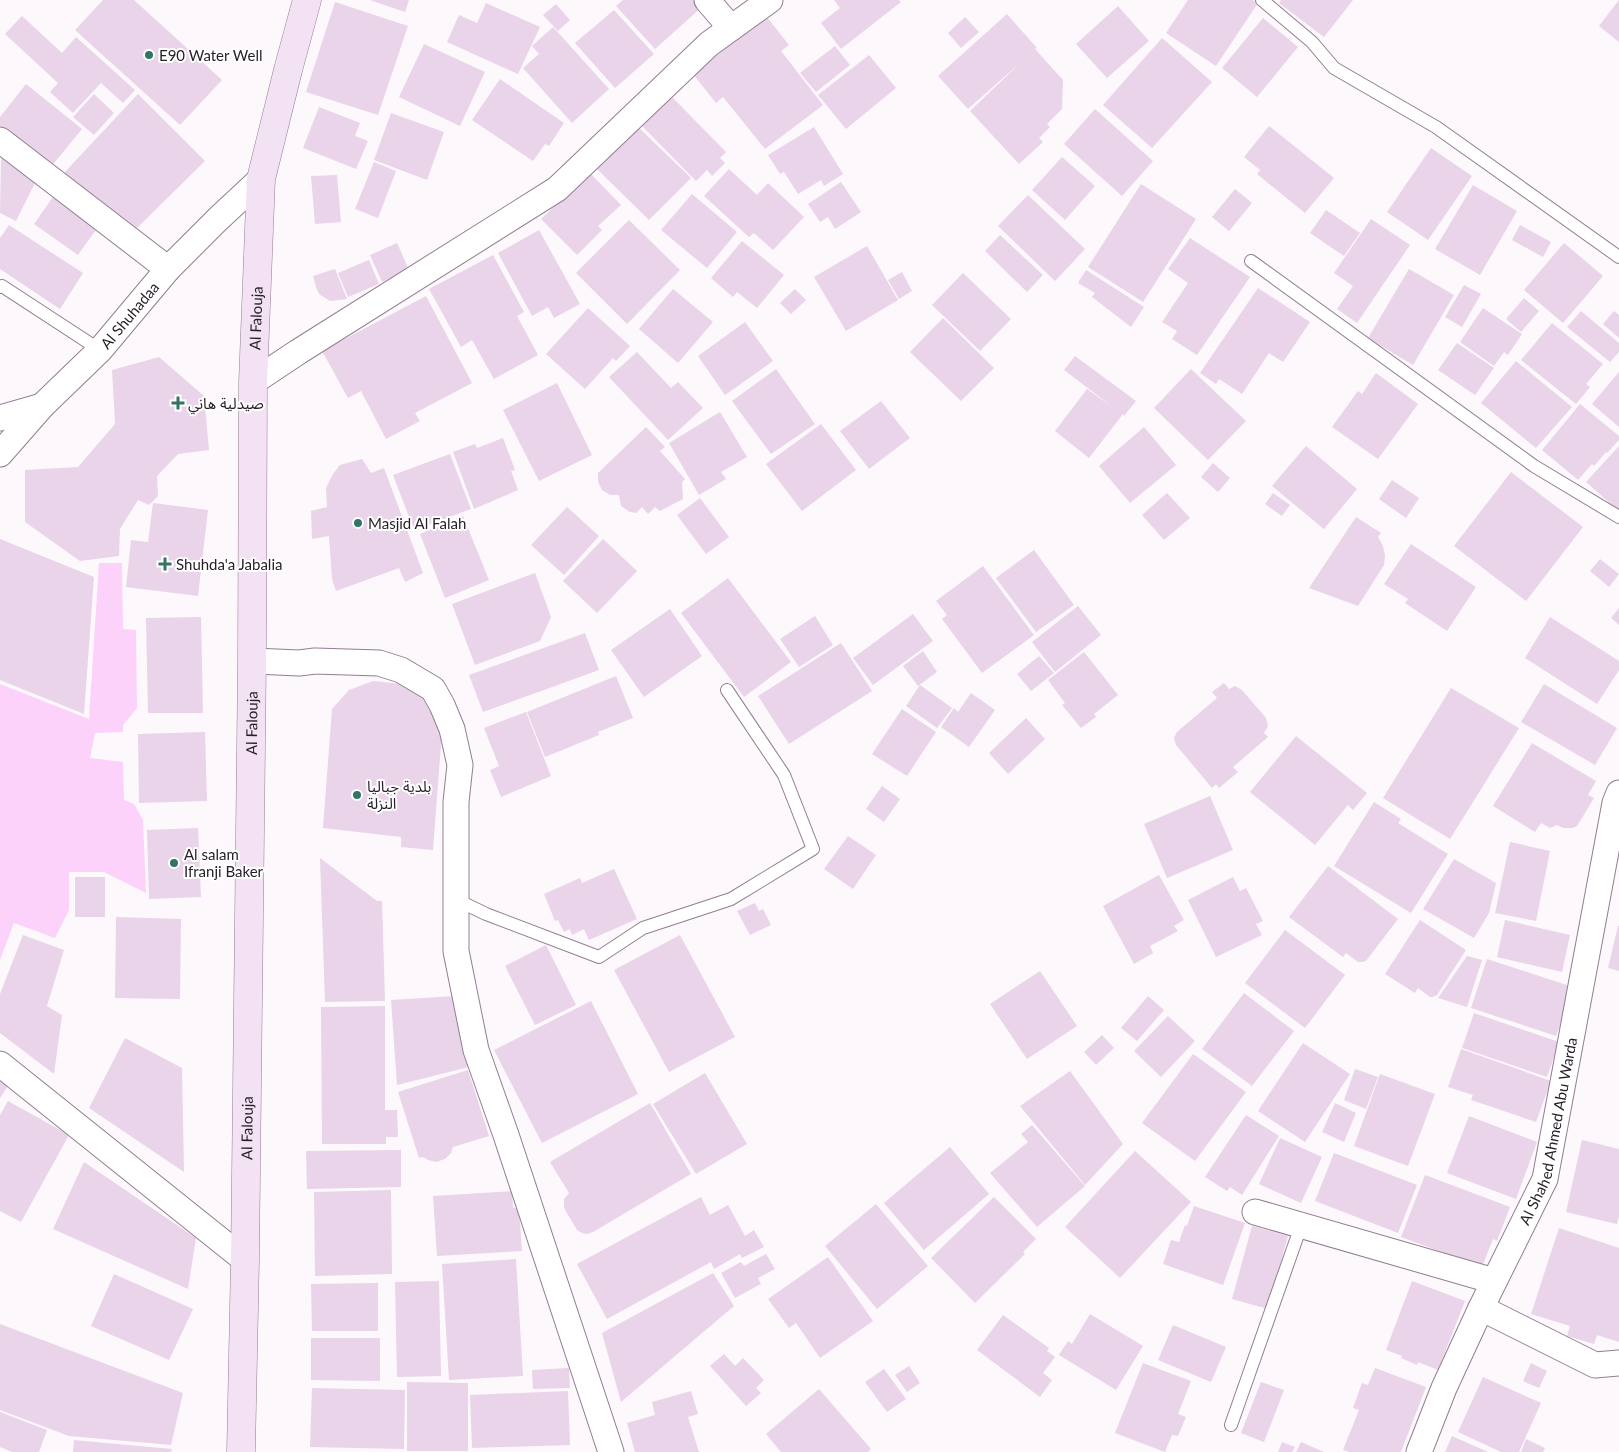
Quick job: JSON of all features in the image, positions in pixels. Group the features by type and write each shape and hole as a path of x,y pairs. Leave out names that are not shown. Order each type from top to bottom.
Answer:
{"main road":[{"name":"Al Falouja","path":"241,1452 252,661 253,382 262,179 288,70 308,0"}],"street":[{"path":"707,0 731,28"},
{"path":"253,382 557,189 709,44 770,0"},
{"path":"0,140 168,269"},
{"name":"Al Shuhadaa","path":"0,454 42,406 100,350 168,269 218,219 262,179"},
{"path":"0,418 42,406"},
{"path":"252,661 379,663 401,670 434,689 442,705 452,729 460,766 456,802 456,951 476,1050 611,1452"},
{"name":"Al Shahed Ahmed Abu Warda","path":"1420,1452 1444,1388 1494,1281 1545,1179 1615,803 1619,793"},
{"path":"0,1064 245,1260"},
{"path":"1255,1212 1494,1281"},
{"path":"1481,1308 1595,1365 1619,1363"}],"lane":[{"path":"1262,0 1312,42 1334,68 1436,127 1619,257"},
{"path":"1251,261 1534,466 1619,517"},
{"path":"0,287 2,286 100,350"},
{"path":"456,899 486,914 599,957 643,928 731,898 813,849 784,775 727,690"},
{"path":"1231,1425 1301,1226"}],"shaded area":[{"path":"99,563 122,563 123,629 136,630 137,708 123,725 123,732 95,733 90,758 123,762 124,800 134,804 143,820 146,893 104,872 69,872 69,910 55,938 14,923 0,960 0,684 89,719"}],"building":[{"name":"E90 Water Well","path":"103,0 134,0 222,80 180,125 75,30"},
{"path":"370,0 409,0 405,12"},
{"path":"623,0 695,0 702,7 655,49 616,6"},
{"path":"834,0 899,0 901,2 841,49 821,23 840,8"},
{"path":"1188,0 1253,0 1258,3 1216,66 1166,33"},
{"path":"1281,0 1353,0 1324,37 1279,3"},
{"path":"1619,0 1619,42 1599,26"},
{"path":"335,2 408,26 378,115 306,92"},
{"path":"486,3 540,27 518,74 447,42 459,15 477,23"},
{"path":"556,4 570,20 558,31 543,15"},
{"path":"1118,6 1149,41 1107,78 1076,44"},
{"path":"614,10 654,54 615,88 575,43"},
{"path":"1007,14 1063,80 1062,109 1047,124 1050,127 1039,138 1043,142 1019,164 970,111 1021,62 968,109 938,76"},
{"path":"22,16 62,53 76,37 135,90 123,103 101,83 73,113 50,92 58,83 5,34"},
{"path":"766,16 789,45 781,51 823,105 765,149 723,97 716,103 693,74"},
{"path":"965,17 979,32 961,48 948,33"},
{"path":"1263,18 1298,47 1257,97 1222,68"},
{"path":"553,27 609,89 572,123 523,68 539,54 532,46"},
{"path":"1162,38 1212,82 1152,148 1103,105"},
{"path":"424,44 485,72 460,126 399,97"},
{"path":"835,46 850,65 816,92 800,73"},
{"path":"869,55 896,88 846,129 818,95"},
{"path":"500,79 564,123 549,146 545,144 533,161 472,120"},
{"path":"26,84 82,129 50,168 0,127 0,117"},
{"path":"94,94 114,113 94,135 73,117"},
{"path":"138,94 205,161 137,228 64,173"},
{"path":"672,97 726,152 720,158 725,163 712,176 707,170 696,181 642,126"},
{"path":"319,107 360,123 355,136 368,141 356,169 303,148"},
{"path":"1095,109 1153,161 1122,196 1064,144"},
{"path":"391,113 444,132 427,180 374,160"},
{"path":"636,125 691,178 649,220 595,167"},
{"path":"1269,126 1334,178 1305,213 1257,174 1260,170 1244,157"},
{"path":"814,127 843,174 824,186 821,180 798,194 784,172 780,174 768,155"},
{"path":"1431,148 1472,176 1428,240 1387,212"},
{"path":"1062,157 1095,186 1065,220 1032,190"},
{"path":"1,158 38,177 16,221 0,213"},
{"path":"374,162 396,171 378,218 355,209"},
{"path":"729,169 757,195 768,183 804,217 773,250 754,233 749,237 704,196"},
{"path":"590,173 621,205 598,226 602,230 577,255 541,219"},
{"path":"337,175 341,222 315,224 311,176"},
{"path":"841,182 861,212 835,229 828,217 820,222 808,204"},
{"path":"1141,184 1196,219 1143,302 1088,267"},
{"path":"1473,185 1517,211 1480,275 1435,249"},
{"path":"1235,189 1252,203 1229,231 1212,217"},
{"path":"55,194 100,224 78,255 34,224"},
{"path":"692,194 737,232 707,268 661,230"},
{"path":"1028,195 1085,249 1055,281 998,226"},
{"path":"1326,210 1360,233 1344,256 1310,233"},
{"path":"1371,219 1410,245 1357,323 1337,309 1353,286 1334,273"},
{"path":"629,220 680,270 627,324 576,273"},
{"path":"9,225 83,273 60,309 0,269 0,238"},
{"path":"1520,225 1551,242 1543,257 1512,240"},
{"path":"539,230 580,304 554,318 548,307 532,316 498,253"},
{"path":"1000,235 1043,275 1027,292 985,251"},
{"path":"1190,238 1250,277 1197,355 1172,339 1177,331 1162,322 1188,283 1168,269"},
{"path":"742,241 784,275 757,308 737,292 733,297 711,278"},
{"path":"397,243 409,270 382,282 370,255"},
{"path":"1564,243 1603,276 1563,323 1524,290"},
{"path":"867,246 898,300 846,331 814,277"},
{"path":"493,255 524,312 517,316 538,355 494,379 472,340 461,347 429,289"},
{"path":"369,260 379,284 348,297 338,273"},
{"path":"335,269 347,299 330,301 319,294 313,276"},
{"path":"1409,269 1454,295 1413,365 1368,338"},
{"path":"1086,270 1144,307 1131,327 1092,297 1095,293 1078,283"},
{"path":"902,272 912,291 899,299 888,280"},
{"path":"963,273 1011,319 980,351 932,305"},
{"path":"1464,285 1481,294 1462,327 1445,317"},
{"path":"1258,288 1310,322 1283,362 1269,353 1242,394 1219,379 1216,384 1200,373"},
{"path":"673,289 713,322 678,363 639,329"},
{"path":"795,289 806,300 791,314 780,303"},
{"path":"426,296 472,383 415,413 420,421 386,439 361,391 348,398 322,351"},
{"path":"1524,298 1539,311 1521,332 1506,319"},
{"path":"588,308 630,346 616,361 613,358 585,389 546,354"},
{"path":"1483,308 1522,334 1508,355 1504,352 1494,366 1460,342"},
{"path":"1581,311 1619,343 1619,352 1610,362 1567,327"},
{"path":"1614,311 1619,315 1619,338 1603,324"},
{"path":"943,318 994,368 961,401 910,352"},
{"path":"745,322 773,361 725,395 698,356"},
{"path":"1552,323 1603,364 1586,384 1590,387 1576,404 1521,360"},
{"path":"1457,343 1494,368 1475,395 1438,370"},
{"path":"637,352 671,388 678,382 703,408 668,440 609,377"},
{"path":"1075,356 1136,401 1124,416 1123,414 1089,458 1055,431 1087,389 1114,408 1064,370"},
{"path":"159,357 204,396 209,450 178,454 157,476 158,496 149,505 138,500 120,529 119,556 80,561 25,522 25,470 78,467 115,424 112,370"},
{"path":"1516,361 1572,407 1536,448 1481,403"},
{"path":"776,369 815,424 771,454 732,401"},
{"path":"1191,369 1246,421 1208,460 1154,408"},
{"path":"1619,372 1619,427 1592,404"},
{"path":"1376,373 1418,404 1378,459 1332,427 1358,391 1362,394"},
{"path":"557,383 592,455 539,481 503,410"},
{"path":"881,401 910,438 869,469 840,431"},
{"path":"1580,404 1619,436 1619,440 1594,466 1592,464 1578,480 1542,450"},
{"path":"720,412 747,457 721,472 726,479 699,495 669,443"},
{"path":"821,424 856,470 802,511 766,464"},
{"path":"646,427 665,447 660,451 685,479 682,482 683,499 660,511 655,507 648,514 642,507 636,513 630,512 621,506 619,495 610,495 602,490 598,482 598,473"},
{"path":"1144,427 1176,465 1130,503 1099,466"},
{"path":"503,438 515,470 511,471 518,490 474,509 453,452 475,444 477,448"},
{"path":"1306,446 1357,489 1324,529 1272,486"},
{"path":"1619,446 1619,511 1586,482"},
{"path":"450,454 471,509 414,530 393,475"},
{"name":"Masjid Al Falah","path":"362,459 371,473 384,468 423,573 405,582 399,568 336,591 332,579 329,536 312,539 311,511 327,507 326,488 340,465"},
{"path":"1213,463 1230,478 1218,492 1201,477"},
{"path":"1511,472 1583,527 1526,601 1454,546"},
{"path":"1392,480 1419,498 1406,518 1379,499"},
{"path":"1167,493 1190,518 1164,540 1142,515"},
{"path":"1273,493 1290,505 1282,516 1265,504"},
{"path":"700,498 729,537 706,554 677,515"},
{"name":"Shuhda'a Jabalia","path":"153,503 208,510 198,596 126,587 131,540 148,542"},
{"path":"567,507 599,536 564,575 531,545"},
{"path":"463,516 489,580 445,598 420,534"},
{"path":"1356,517 1381,533 1378,537 1383,546 1385,556 1384,565 1358,606 1309,588"},
{"path":"0,539 94,577 84,714 0,680"},
{"path":"603,539 637,571 597,613 563,581"},
{"path":"1411,544 1476,587 1447,631 1405,603 1408,599 1384,584"},
{"path":"1034,550 1074,605 1036,632 996,578"},
{"path":"1600,559 1619,574 1609,587 1590,571"},
{"path":"983,566 1034,635 982,673 942,619 947,615 936,601"},
{"path":"535,573 551,617 540,641 475,665 452,604"},
{"path":"728,578 791,662 744,697 681,613"},
{"path":"1078,606 1101,635 1055,672 1032,642"},
{"path":"1619,608 1619,625 1611,618"},
{"path":"670,609 702,656 644,697 611,650"},
{"path":"913,614 933,641 873,685 853,658"},
{"path":"815,616 833,645 799,667 780,639"},
{"name":"Shuhda'a Jabalia","path":"201,617 203,713 148,713 146,618"},
{"path":"1550,617 1619,661 1619,670 1597,704 1525,658"},
{"path":"585,633 599,670 483,712 469,675"},
{"path":"841,643 872,691 789,744 758,696"},
{"path":"923,651 937,672 918,686 903,666"},
{"path":"1084,652 1118,695 1094,714 1096,717 1081,728 1062,705 1065,703 1048,680"},
{"path":"1039,656 1054,673 1031,691 1017,674"},
{"path":"616,676 633,718 598,732 599,735 545,757 527,712"},
{"path":"373,681 412,685 425,698 442,731 433,850 401,847 401,837 323,828 332,709 349,690"},
{"path":"1224,683 1229,689 1235,686 1242,690 1266,718 1268,726 1264,733 1268,737 1233,767 1238,772 1219,788 1216,784 1212,788 1176,745 1174,738 1177,732 1217,698 1212,692"},
{"path":"1544,684 1617,728 1595,765 1521,722"},
{"path":"920,685 952,708 937,728 906,706"},
{"path":"1451,688 1519,728 1450,839 1383,798"},
{"path":"971,693 995,710 969,747 941,727 954,708 958,712"},
{"path":"902,709 936,732 907,776 872,754"},
{"path":"526,712 551,776 501,797 490,770 499,766 484,728"},
{"path":"1026,718 1045,739 1008,774 989,753"},
{"path":"205,732 207,801 139,803 138,734"},
{"path":"1296,736 1367,793 1353,810 1348,805 1315,845 1250,792"},
{"path":"1532,743 1596,781 1588,795 1594,798 1577,826 1563,828 1557,825 1550,828 1541,823 1535,832 1493,806"},
{"path":"882,786 900,799 884,822 866,809"},
{"path":"1210,796 1233,850 1167,878 1144,824"},
{"path":"1374,802 1401,819 1398,823 1448,854 1411,913 1334,866"},
{"name":"Al salam Ifranji Baker","path":"198,828 201,897 149,899 147,830"},
{"path":"848,836 876,855 853,889 824,869"},
{"path":"1510,842 1550,851 1536,921 1495,913"},
{"path":"320,858 377,901 382,901 385,1001 325,1002"},
{"path":"1454,859 1496,883 1489,913 1474,938 1423,909"},
{"path":"1328,866 1398,919 1366,961 1358,962 1346,953 1343,957 1289,917"},
{"path":"614,869 637,919 589,940 584,929 572,935 570,929 564,932 558,920 555,921 544,894 580,878 582,883"},
{"path":"1159,875 1184,920 1174,926 1178,931 1150,946 1153,953 1134,964 1103,906"},
{"path":"75,877 105,877 105,917 75,917"},
{"path":"1233,877 1240,891 1246,888 1263,921 1256,924 1262,935 1216,957 1188,900"},
{"path":"755,903 759,911 763,909 771,925 750,935 737,911"},
{"path":"116,917 181,919 180,999 115,998"},
{"path":"1420,920 1466,950 1437,995 1433,997 1430,997 1418,988 1415,993 1385,974"},
{"path":"1505,920 1570,935 1562,972 1497,957"},
{"path":"1619,926 1619,971 1608,968"},
{"path":"1285,930 1345,975 1305,1028 1245,983"},
{"path":"23,935 64,950 47,1006 62,1015 54,1074 0,1033 0,994"},
{"path":"680,935 735,1037 669,1072 614,970"},
{"path":"546,945 576,1005 535,1025 505,966"},
{"path":"1467,956 1482,960 1467,1007 1438,998"},
{"path":"1487,959 1573,987 1556,1036 1471,1008"},
{"path":"1040,971 1077,1026 1027,1059 990,1004"},
{"path":"1244,993 1294,1031 1252,1086 1202,1049"},
{"path":"455,996 469,1067 397,1085 391,1000"},
{"path":"1148,996 1164,1010 1137,1041 1121,1028"},
{"path":"591,1001 638,1094 542,1143 494,1050"},
{"path":"385,1006 385,1110 397,1110 398,1137 386,1137 386,1144 322,1144 321,1007"},
{"path":"1474,1013 1559,1042 1547,1077 1462,1048"},
{"path":"1168,1016 1195,1041 1161,1077 1134,1051"},
{"path":"1102,1035 1114,1048 1096,1065 1084,1052"},
{"path":"125,1038 182,1068 184,1172 89,1108"},
{"path":"1303,1043 1350,1074 1305,1142 1258,1111"},
{"path":"1461,1049 1551,1081 1536,1122 1471,1100 1473,1095 1448,1087"},
{"path":"1193,1054 1246,1092 1195,1161 1142,1123"},
{"path":"1355,1069 1378,1077 1366,1109 1344,1100"},
{"path":"468,1070 489,1136 453,1147 451,1153 445,1159 436,1162 423,1157 419,1158 398,1092"},
{"path":"1070,1071 1123,1144 1085,1185 1020,1106"},
{"path":"705,1073 747,1144 696,1174 653,1104"},
{"path":"1380,1074 1435,1094 1408,1166 1354,1146"},
{"path":"0,1078 9,1084 0,1098"},
{"path":"8,1101 69,1135 21,1222 0,1211 0,1115"},
{"path":"650,1103 691,1174 593,1232 582,1233 577,1230 564,1208 564,1199 569,1193 550,1162"},
{"path":"1335,1103 1356,1113 1344,1142 1322,1132"},
{"path":"1246,1115 1279,1136 1242,1195 1230,1187 1227,1191 1205,1177"},
{"path":"1469,1116 1537,1142 1516,1199 1447,1173"},
{"path":"1032,1125 1085,1186 1037,1227 990,1173 1028,1142 1021,1134"},
{"path":"1280,1138 1322,1157 1301,1203 1259,1184"},
{"path":"1582,1140 1619,1149 1619,1216 1617,1224 1566,1212"},
{"path":"950,1147 989,1194 924,1250 884,1203"},
{"path":"401,1150 401,1187 307,1189 306,1151"},
{"path":"1135,1151 1191,1202 1120,1278 1065,1227"},
{"path":"1334,1153 1417,1185 1398,1233 1315,1201"},
{"path":"84,1162 196,1238 188,1289 53,1229"},
{"path":"1425,1175 1510,1207 1497,1241 1493,1239 1482,1267 1401,1237"},
{"path":"391,1190 392,1274 315,1276 314,1192"},
{"path":"512,1191 513,1208 519,1208 522,1251 437,1256 433,1196"},
{"path":"701,1197 710,1215 728,1205 745,1236 754,1230 764,1247 742,1258 740,1254 714,1269 711,1262 607,1319 577,1264"},
{"path":"994,1197 1036,1239 1023,1252 1025,1254 975,1303 931,1258"},
{"path":"876,1204 928,1266 877,1309 825,1246"},
{"path":"1194,1206 1245,1223 1223,1285 1163,1264 1171,1240 1179,1242"},
{"path":"1252,1226 1288,1236 1268,1309 1232,1299"},
{"path":"1559,1228 1619,1248 1619,1342 1597,1335 1594,1344 1567,1336 1570,1326 1531,1314"},
{"path":"766,1254 775,1269 758,1278 761,1284 735,1298 721,1273 741,1262 744,1266"},
{"path":"828,1257 873,1321 820,1358 796,1323 789,1328 768,1299"},
{"path":"516,1259 523,1376 449,1380 442,1264"},
{"path":"713,1273 734,1306 621,1402 602,1333"},
{"path":"114,1274 193,1309 169,1360 91,1326"},
{"path":"439,1281 441,1376 397,1377 395,1282"},
{"path":"1412,1281 1465,1301 1438,1370 1418,1362 1417,1365 1401,1358 1402,1356 1386,1350"},
{"path":"378,1283 378,1331 312,1331 311,1284"},
{"path":"1090,1314 1143,1346 1116,1390 1059,1355 1068,1341 1072,1344"},
{"path":"1003,1315 1049,1348 1047,1351 1055,1357 1043,1373 1052,1380 1040,1397 977,1350"},
{"path":"0,1324 183,1393 171,1445 69,1436 0,1410"},
{"path":"1173,1325 1226,1347 1211,1382 1158,1360"},
{"path":"311,1338 380,1338 380,1381 311,1380"},
{"path":"724,1354 735,1366 743,1358 764,1380 756,1388 761,1393 746,1406 710,1366"},
{"path":"1143,1363 1191,1381 1178,1414 1186,1417 1178,1436 1172,1435 1165,1452 1115,1433"},
{"path":"1531,1363 1547,1371 1539,1388 1523,1381"},
{"path":"909,1366 920,1383 907,1392 895,1375"},
{"path":"569,1368 570,1388 533,1389 532,1370"},
{"path":"1375,1368 1426,1387 1401,1452 1349,1452 1343,1450 1359,1410 1353,1408 1362,1383 1368,1385"},
{"path":"884,1369 906,1399 887,1412 865,1382"},
{"path":"1483,1377 1541,1403 1519,1452 1501,1452 1458,1432"},
{"path":"407,1382 468,1383 468,1451 407,1451"},
{"path":"1261,1382 1284,1390 1264,1442 1241,1433"},
{"path":"312,1388 405,1390 404,1449 310,1447"},
{"path":"819,1389 871,1449 868,1452 781,1452 766,1434"},
{"path":"568,1391 570,1445 472,1448 470,1395"},
{"path":"691,1391 698,1414 688,1417 699,1452 635,1452 627,1423 655,1415 652,1402"},
{"path":"0,1412 47,1430 39,1452 12,1452 0,1447"},
{"path":"1452,1436 1488,1452 1445,1452"},
{"path":"1526,1439 1545,1448 1543,1452 1521,1452"},
{"path":"74,1440 172,1449 171,1452 73,1452"},
{"path":"1282,1442 1295,1447 1292,1452 1278,1452"},
{"path":"1301,1442 1324,1452 1296,1452"}],"place":[{"name":"E90 Water Well","path":"149,55"},
{"name":"صيدلية هاني","path":"178,403"},
{"name":"Masjid Al Falah","path":"358,523"},
{"name":"Shuhda'a Jabalia","path":"165,564"},
{"name":"بلدية جباليا النزلة","path":"357,795"},
{"name":"Al salam Ifranji Baker","path":"174,863"}]}
